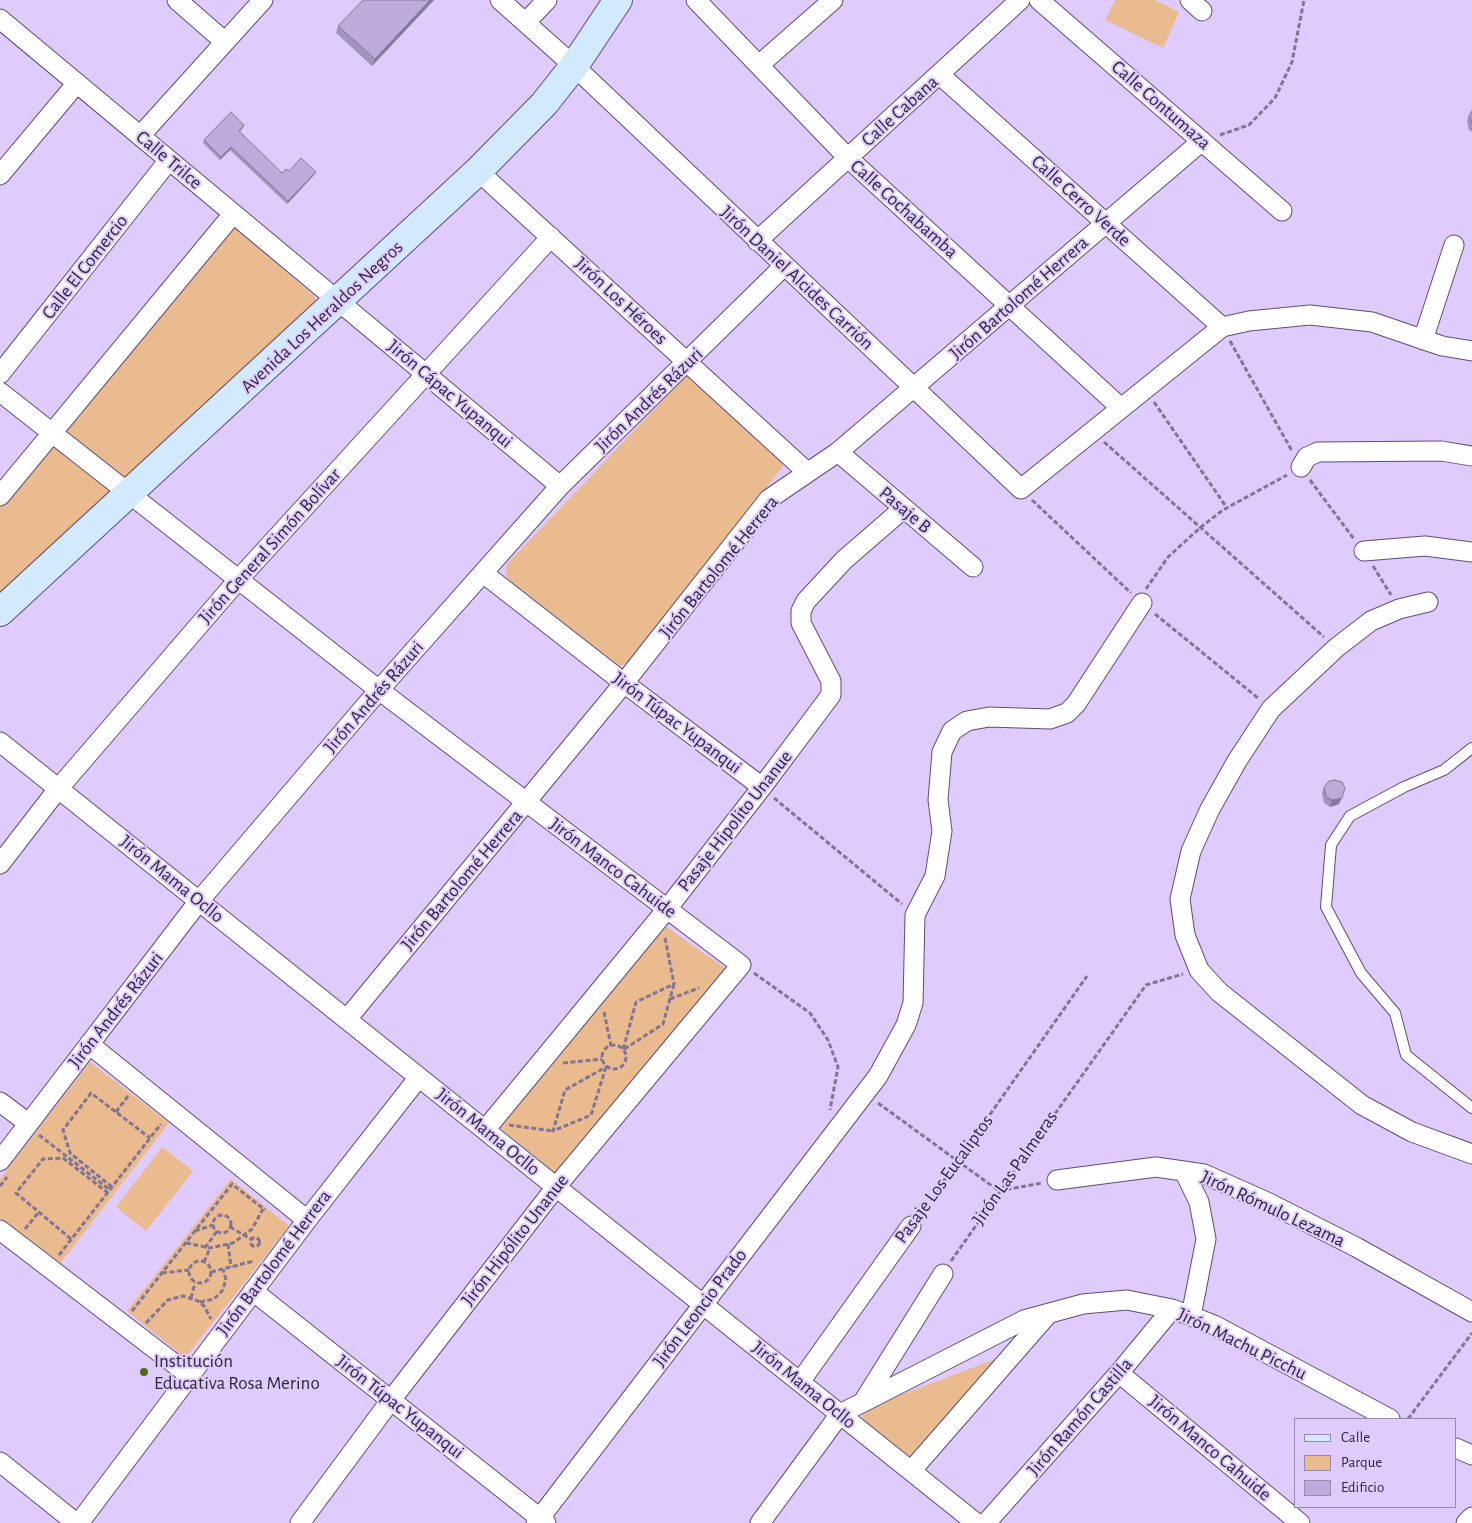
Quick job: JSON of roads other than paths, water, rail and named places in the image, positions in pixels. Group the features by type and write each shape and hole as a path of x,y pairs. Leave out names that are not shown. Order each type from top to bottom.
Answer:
{"street":[{"path":"177,0 225,42"},
{"path":"140,136 263,0"},
{"name":"Jirón Daniel Alcides Carrión","path":"500,0 574,66 1021,489 1121,408"},
{"path":"526,22 547,0"},
{"name":"Avenida Los Heraldos Negros","path":"0,612 339,302 478,171 544,104 574,66 618,0"},
{"name":"Calle Cochabamba","path":"696,0 848,158 1121,408"},
{"path":"759,65 833,0"},
{"name":"Calle Cabana","path":"758,241 1020,0"},
{"name":"Calle Contumaza","path":"1039,0 1282,211"},
{"name":"Calle Trilce","path":"0,19 339,302"},
{"name":"Calle Cerro Verde","path":"940,75 1222,327"},
{"path":"0,175 77,83"},
{"name":"Jirón Bartolomé Herrera","path":"347,1019 624,684 769,500 838,452 1202,141"},
{"name":"Calle El Comercio","path":"0,374 169,160"},
{"name":"Jirón Los Héroes","path":"478,171 807,472"},
{"path":"0,496 233,214"},
{"name":"Jirón General Simón Bolívar","path":"0,864 58,789 238,580 551,237"},
{"path":"1423,340 1454,244"},
{"name":"Jirón Andrés Rázuri","path":"0,1161 199,901 379,690 560,486 784,266"},
{"name":"Jirón Cápac Yupanqui","path":"339,302 560,486"},
{"path":"1121,408 1222,327 1250,321 1310,315 1372,322 1423,340 1472,351"},
{"name":"Jirón Manco Cahuide","path":"0,392 379,690 740,964"},
{"path":"1301,467 1307,457 1318,452 1441,451 1472,456"},
{"name":"Pasaje B","path":"838,452 973,566"},
{"name":"Pasaje Hipolito Unanue","path":"485,1130 667,909 762,788 831,695 831,680 801,623 801,612 806,601 844,560 904,508"},
{"path":"1364,551 1425,546 1472,552"},
{"name":"Jirón Túpac Yupanqui","path":"483,573 624,684 762,788"},
{"path":"1428,602 1399,608 1370,621 1336,648 1271,709 1237,761 1210,810 1191,851 1180,899 1185,935 1199,970 1219,992 1362,1105 1412,1132 1472,1154"},
{"name":"Jirón Leoncio Prado","path":"541,1521 703,1304 878,1076 906,1025 913,1004 915,915 935,876 942,831 938,800 942,752 952,732 967,721 989,717 1050,719 1067,713 1076,704 1142,603"},
{"name":"Jirón Mama Ocllo","path":"0,742 976,1523"},
{"name":"Jirón Hipólito Unanue","path":"300,1523 391,1400 556,1187 740,964"},
{"path":"89,1044 307,1220"},
{"name":"Jirón Bartolomé Herrera","path":"78,1523 253,1290 419,1077"},
{"path":"0,1102 28,1124"},
{"name":"Jirón Rómulo Lezama","path":"1056,1180 1156,1167 1204,1174 1267,1202 1356,1247 1472,1312"},
{"path":"1184,1171 1199,1202 1206,1240 1191,1316"},
{"name":"Pasaje Los Eucaliptos","path":"800,1382 911,1226"},
{"path":"8,1228 189,1375"},
{"path":"862,1403 943,1274"},
{"name":"Jirón Túpac Yupanqui","path":"253,1290 541,1521"},
{"name":"Jirón Machu Picchu","path":"840,1414 1024,1320 1083,1304 1127,1300 1172,1309 1214,1326 1388,1418"},
{"name":"Jirón Ramón Castilla","path":"986,1523 1119,1373 1172,1309"},
{"path":"911,1471 1049,1313"},
{"name":"Jirón Manco Cahuide","path":"1119,1373 1300,1523"},
{"path":"760,1523 840,1414"},
{"path":"1457,1448 1472,1455"},
{"path":"0,1462 78,1523"},
{"path":"1466,1523 1472,1517"}],"lane":[{"path":"1472,748 1444,770 1404,787 1350,816 1331,845 1326,908 1360,974 1395,1013 1406,1055 1472,1108"}],"place":[{"name":"Institución Educativa Rosa Merino","path":"144,1372"}]}
